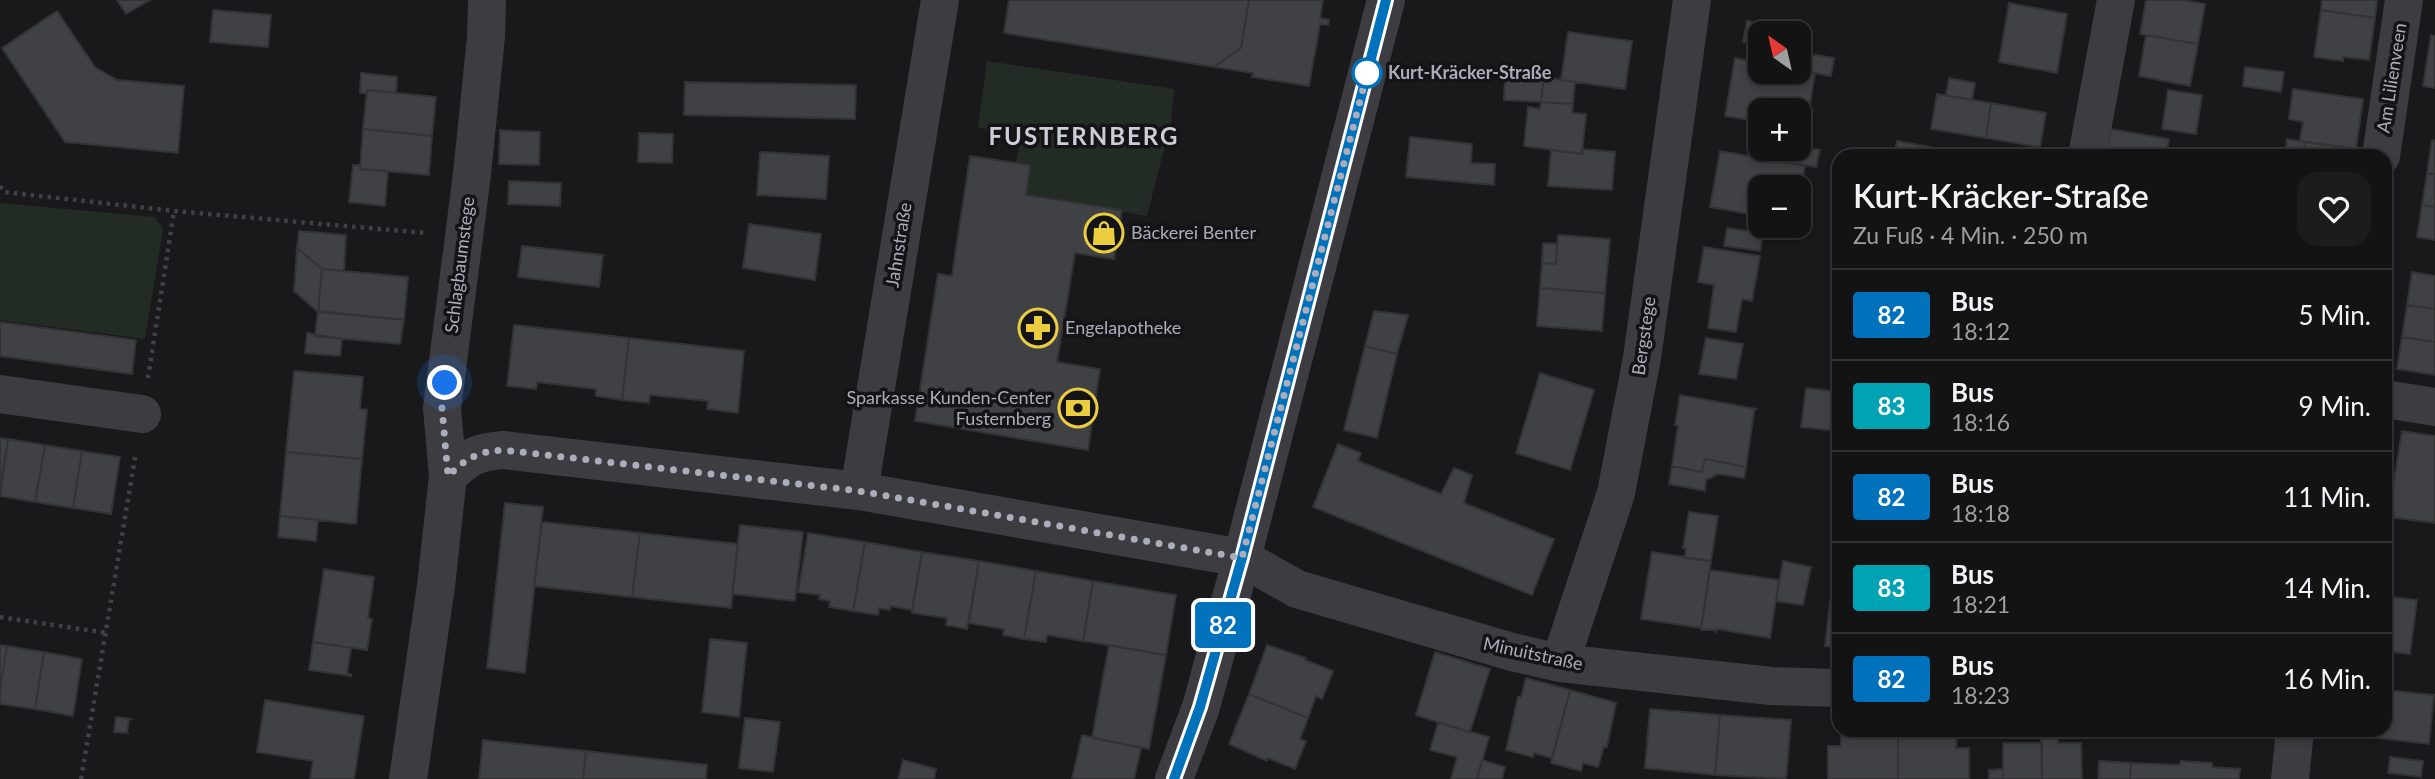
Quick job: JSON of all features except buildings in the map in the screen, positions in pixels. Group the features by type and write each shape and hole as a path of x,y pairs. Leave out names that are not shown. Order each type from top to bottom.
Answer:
{"street":[{"name":"Schlagbaumstege","path":"408,779 436,586 448,476 442,408 474,160 487,0"},
{"name":"Jahnstraße","path":"859,491 940,0"},
{"path":"1174,779 1200,707 1242,558 1386,0"},
{"name":"Bergstege","path":"1560,663 1616,493 1643,358 1692,0"},
{"path":"2088,149 2116,0"},
{"name":"Am Lilienveen","path":"2382,149 2404,0"},
{"path":"0,394 142,414"},
{"path":"2392,400 2435,407"},
{"path":"448,476 465,460 483,451 503,450 859,491 1242,558"},
{"name":"Minuitstraße","path":"1242,558 1297,589 1512,652 1560,663 1771,686 1832,688"},
{"path":"2290,779 2294,737"}],"path":[{"path":"0,186 4,192 174,211 463,237"},
{"path":"81,779 174,211"},
{"path":"0,617 107,633"}],"shaded area":[{"path":"987,61 1174,89 1171,122 1147,216 1026,195 1030,166 1016,163 1021,134 978,128"},
{"path":"0,203 155,217 163,229 145,339 0,320"}],"bus line":[{"name":"82","path":"1174,779 1200,707 1242,558 1386,0"}],"place":[{"name":"Kurt-Kräcker-Straße","path":"1367,73"},
{"name":"Bäckerei Benter","path":"1104,233"},
{"name":"Engelapotheke","path":"1038,328"},
{"name":"Sparkasse Kunden-Center Fusternberg","path":"1078,408"}],"district":[{"name":"FUSTERNBERG","path":"1084,137"}],"route":[{"path":"445,383 442,408 448,476 465,460 483,451 503,450 859,491 1242,558 1369,66 1367,73"}]}
